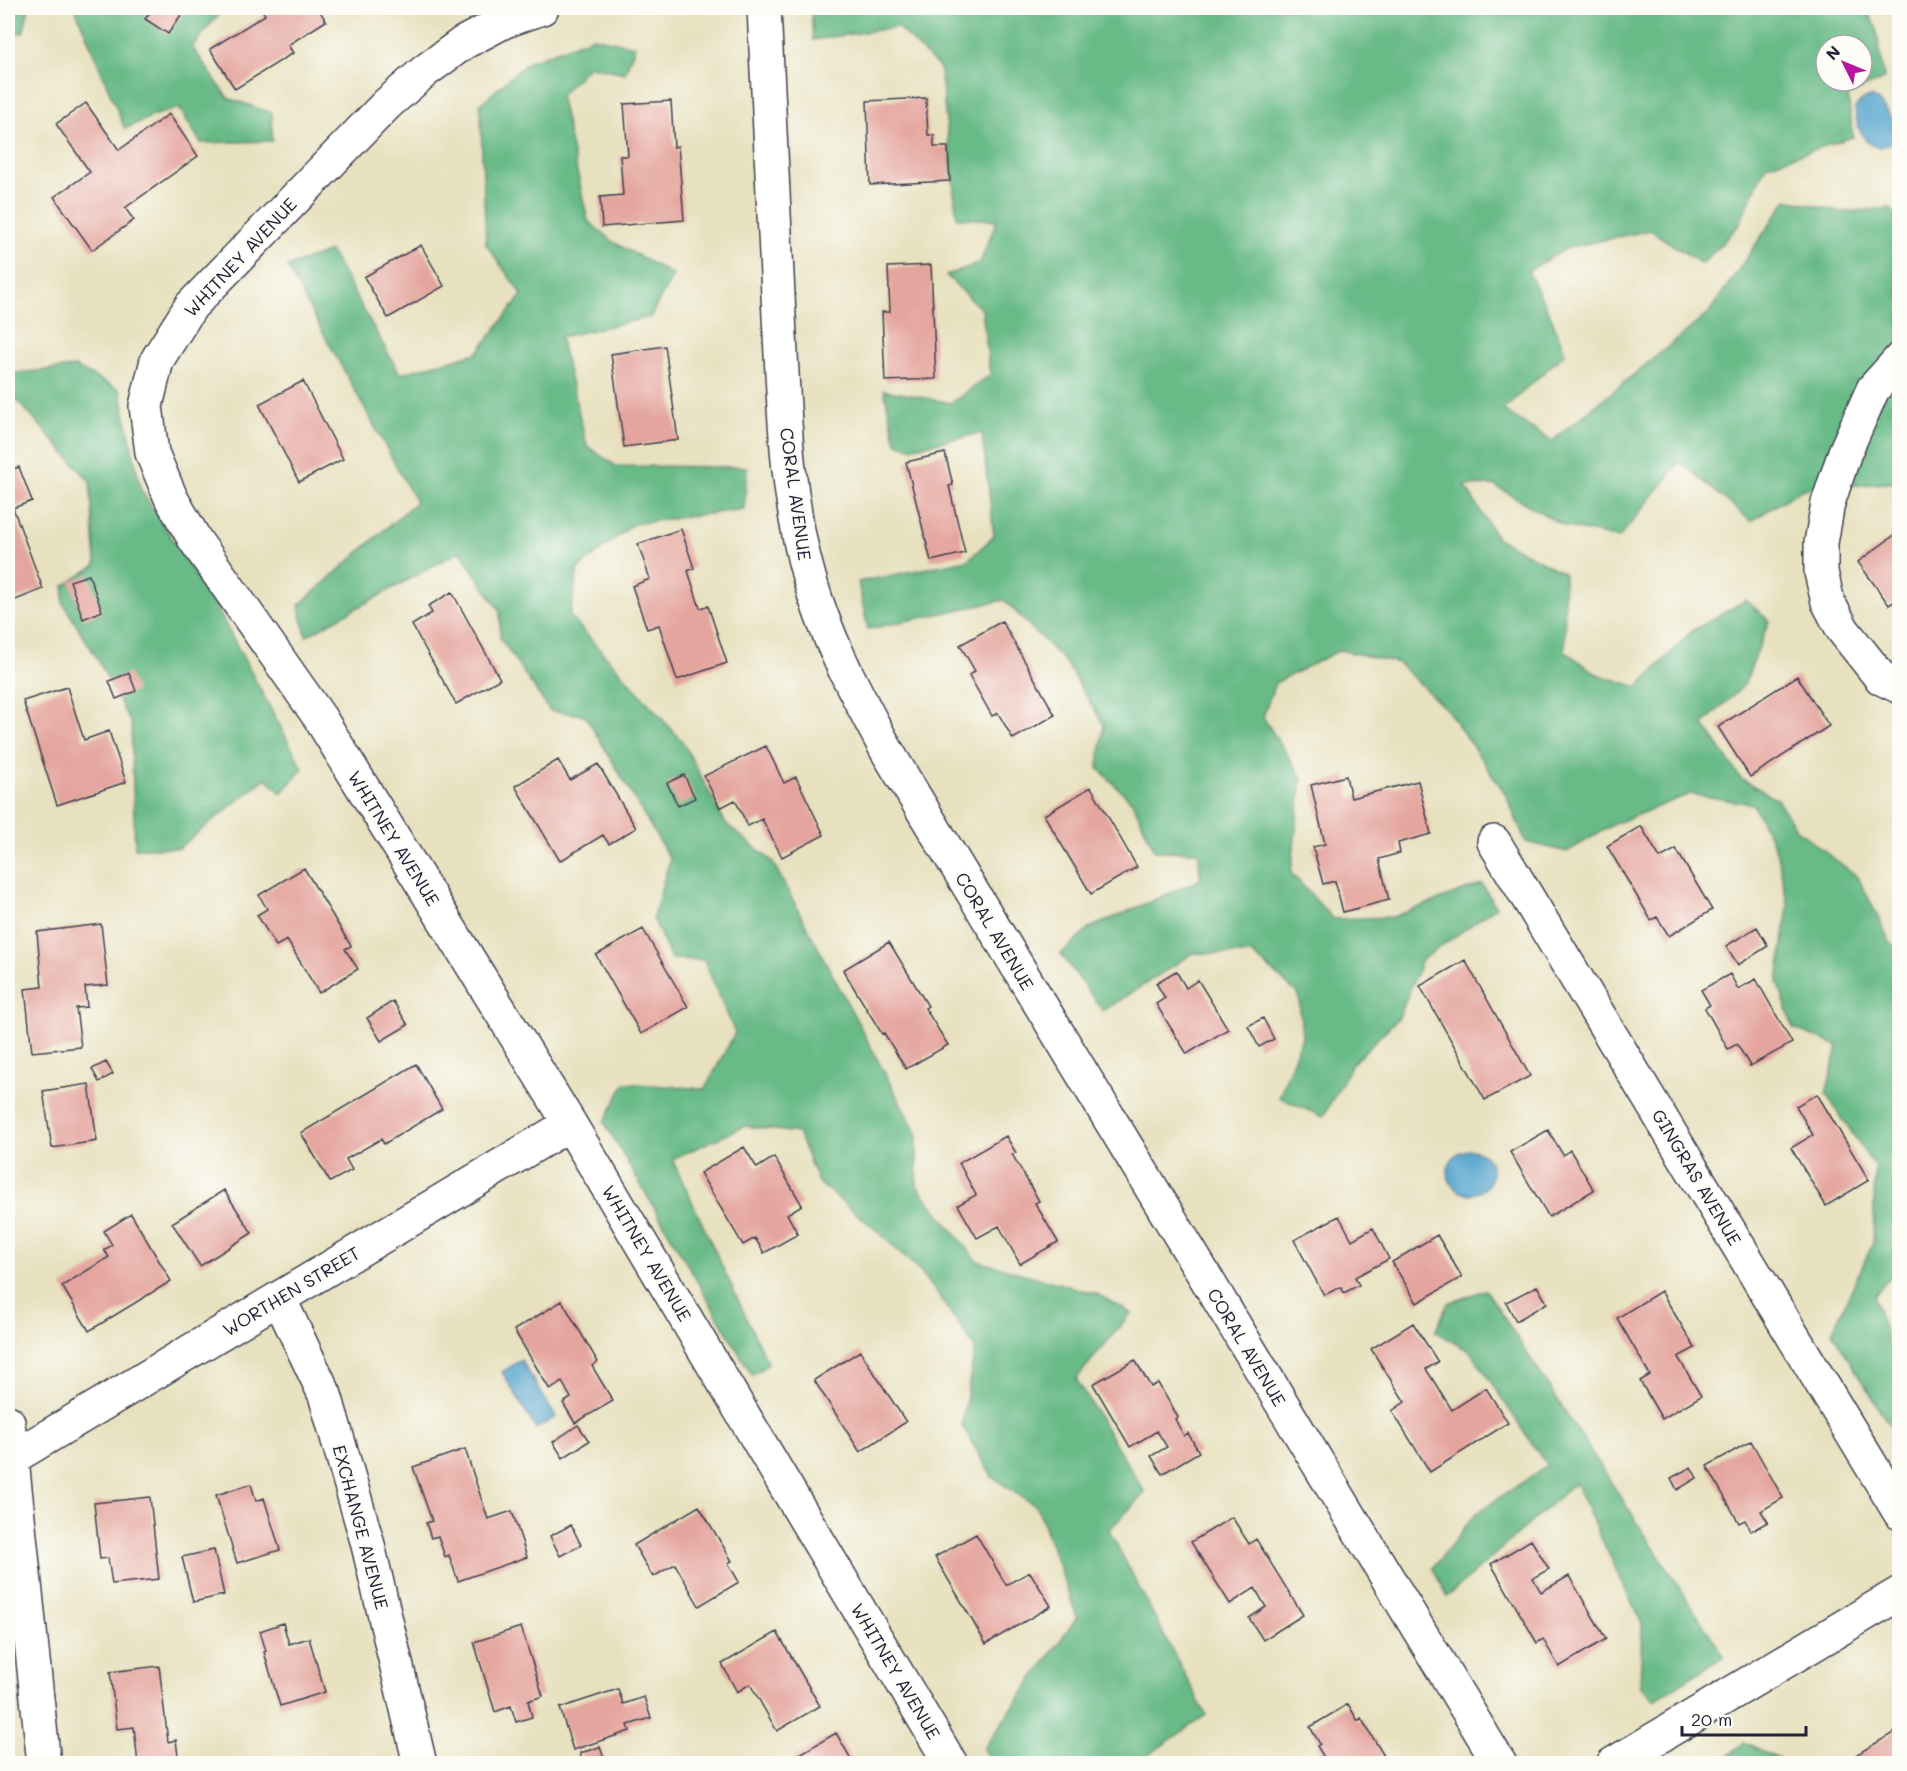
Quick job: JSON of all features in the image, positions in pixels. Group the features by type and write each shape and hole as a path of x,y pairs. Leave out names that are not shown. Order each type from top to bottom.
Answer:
{"street":[{"name":"WHITNEY AVENUE","path":"542,8 505,21 463,43 425,71 387,104 190,306 157,360 146,406 152,453 171,498 195,540 320,718 570,1124 951,1764"},
{"name":"CORAL AVENUE","path":"764,8 785,437 798,532 809,578 842,667 886,751 1500,1764"},
{"path":"1899,359 1873,389 1845,453 1828,503 1821,543 1821,572 1828,602 1842,630 1881,678 1899,687"},
{"name":"GINGRAS AVENUE","path":"1494,842 1899,1513"},
{"name":"WORTHEN STREET","path":"12,1458 570,1124"},
{"name":"EXCHANGE AVENUE","path":"279,1298 324,1395 367,1540 420,1764"},
{"path":"8,1422 44,1764"},
{"path":"1613,1764 1899,1593"}],"green space":[{"path":"8,8 29,8 23,33 8,32"},
{"path":"75,8 224,8 192,47 228,98 272,113 272,141 201,143 179,108 155,115 125,129"},
{"path":"811,8 1865,8 1876,27 1884,79 1874,83 1874,33 1814,33 1814,93 1852,93 1848,95 1853,137 1766,165 1739,225 1702,264 1650,230 1567,248 1528,271 1552,319 1565,353 1503,410 1552,441 1708,314 1787,199 1842,212 1890,208 1900,219 1899,482 1802,489 1751,521 1680,462 1619,538 1564,526 1494,485 1465,486 1497,538 1564,573 1565,651 1597,674 1638,687 1692,631 1746,600 1769,621 1744,685 1703,724 1741,779 1777,799 1797,830 1858,877 1890,942 1899,949 1899,1267 1874,1296 1889,1345 1899,1356 1899,1441 1832,1332 1873,1243 1875,1167 1826,1094 1838,1046 1793,1028 1778,982 1788,905 1776,850 1753,804 1690,794 1614,824 1567,852 1526,842 1505,793 1448,711 1398,663 1340,650 1275,683 1263,717 1302,778 1291,873 1333,919 1393,917 1482,884 1496,907 1422,960 1399,1017 1352,1064 1323,1117 1279,1097 1302,1037 1299,995 1253,954 1193,953 1103,1011 1061,954 1090,928 1200,880 1199,852 1155,851 1133,803 1098,768 1104,725 1065,662 1004,600 868,629 858,582 968,560 994,536 982,433 910,448 896,442 884,390 951,403 990,375 982,310 946,275 980,263 997,220 957,218 940,68 897,27 813,40"},
{"path":"593,37 635,46 625,73 589,66 560,95 588,221 615,243 673,275 650,317 560,337 587,446 616,466 747,467 744,509 633,524 578,569 570,616 682,741 726,824 772,861 917,1134 917,1186 977,1261 1097,1294 1131,1313 1076,1379 1145,1493 1109,1530 1206,1715 1137,1763 991,1763 983,1749 1077,1617 1037,1507 992,1477 962,1425 975,1347 922,1273 874,1228 818,1182 798,1133 745,1126 672,1159 768,1364 752,1375 604,1122 625,1083 705,1089 735,1033 704,960 671,959 653,918 670,859 585,715 550,711 500,638 500,611 460,551 306,636 299,605 416,502 287,267 330,251 400,374 477,353 522,295 486,244 480,104 528,62"},
{"path":"75,367 120,390 141,490 215,605 303,769 281,793 266,778 179,848 135,848 131,724 97,658 63,603 64,586 96,565 90,481 8,390 8,374"},
{"path":"1486,1290 1724,1656 1655,1700 1640,1686 1642,1624 1575,1483 1447,1597 1433,1568 1475,1514 1547,1466 1471,1352 1435,1332 1448,1303"},
{"path":"1743,1743 1787,1763 1723,1763"}],"water":[{"path":"1871,97 1885,109 1894,126 1895,139 1879,147 1866,141 1856,117 1855,108 1864,99"},
{"path":"1470,1150 1479,1151 1486,1156 1491,1163 1491,1181 1486,1188 1479,1193 1470,1194 1461,1193 1454,1188 1449,1181 1448,1172 1449,1163 1454,1156 1461,1151"},
{"path":"521,1360 556,1417 536,1429 502,1372"}],"building":[{"path":"153,8 185,9 168,34 145,19"},
{"path":"261,8 318,8 326,21 288,45 293,53 235,89 210,49 265,15"},
{"path":"926,98 928,135 934,135 934,147 948,147 950,181 870,185 867,101"},
{"path":"671,101 674,147 678,146 684,220 602,227 600,197 623,195 620,156 628,156 624,104"},
{"path":"86,103 119,150 169,114 198,156 125,208 134,220 92,250 54,197 90,172 56,124"},
{"path":"421,245 444,286 388,318 364,277"},
{"path":"931,265 936,379 885,381 882,312 890,312 888,267"},
{"path":"665,346 678,440 624,447 611,354"},
{"path":"303,381 343,459 299,482 259,404"},
{"path":"945,453 953,485 949,486 965,553 931,561 906,462"},
{"path":"19,467 32,501 13,508 43,589 8,603 8,471"},
{"path":"681,529 694,568 688,571 700,608 708,606 727,663 677,680 659,625 647,629 632,586 650,579 638,544"},
{"path":"1900,531 1900,598 1889,605 1858,562"},
{"path":"89,575 102,611 83,619 70,581"},
{"path":"452,592 500,679 456,704 412,625 432,613 428,606"},
{"path":"1002,621 1055,715 1013,739 998,713 992,716 969,675 975,671 960,645"},
{"path":"129,673 136,691 116,699 109,681"},
{"path":"1797,676 1829,726 1750,777 1718,727"},
{"path":"67,687 84,740 109,731 126,782 57,805 23,701"},
{"path":"766,746 784,783 796,777 824,835 782,857 762,819 748,826 735,800 720,808 704,776"},
{"path":"558,760 570,780 598,764 636,828 609,844 603,835 560,861 515,786"},
{"path":"684,775 695,798 678,806 667,783"},
{"path":"1346,776 1351,798 1418,781 1431,834 1398,843 1400,853 1379,859 1389,900 1343,912 1335,881 1323,884 1313,847 1325,844 1311,785"},
{"path":"1091,787 1137,867 1091,894 1044,815"},
{"path":"1641,826 1660,858 1676,849 1712,910 1669,936 1657,917 1651,920 1607,846"},
{"path":"304,868 351,946 345,949 358,969 319,993 287,940 276,946 257,915 267,909 259,895"},
{"path":"101,924 108,985 85,987 87,1007 76,1008 81,1047 32,1052 25,989 42,987 37,932"},
{"path":"1757,927 1768,946 1738,965 1726,946"},
{"path":"643,929 688,1007 641,1034 596,955"},
{"path":"889,942 928,1006 925,1008 948,1045 906,1069 843,970"},
{"path":"1465,960 1530,1076 1485,1100 1420,986"},
{"path":"1176,971 1186,988 1198,980 1228,1029 1187,1054 1156,1004 1165,998 1156,983"},
{"path":"1730,974 1738,989 1756,979 1792,1043 1750,1066 1737,1044 1728,1049 1705,1008 1710,1005 1701,990"},
{"path":"393,1001 408,1025 381,1041 367,1018"},
{"path":"1263,1018 1274,1039 1259,1047 1248,1026"},
{"path":"106,1062 113,1074 99,1082 92,1069"},
{"path":"416,1064 442,1109 384,1144 381,1139 346,1159 352,1170 330,1182 301,1133"},
{"path":"89,1084 97,1141 52,1148 43,1091"},
{"path":"1817,1094 1869,1180 1826,1206 1791,1148 1813,1135 1796,1106"},
{"path":"1548,1130 1563,1155 1570,1150 1594,1190 1549,1217 1510,1152"},
{"path":"1006,1136 1016,1153 1012,1154 1039,1201 1035,1203 1058,1242 1020,1264 999,1226 977,1238 958,1205 976,1195 959,1163"},
{"path":"744,1147 757,1168 774,1157 802,1205 787,1214 798,1234 764,1253 755,1238 743,1245 700,1173"},
{"path":"224,1190 252,1233 200,1266 172,1223"},
{"path":"131,1214 171,1281 89,1331 62,1286 109,1257 104,1250 112,1245 104,1231"},
{"path":"1339,1216 1352,1240 1373,1228 1389,1259 1355,1277 1359,1285 1344,1293 1341,1287 1324,1295 1294,1240"},
{"path":"1437,1235 1462,1277 1417,1303 1392,1262"},
{"path":"1537,1286 1547,1303 1516,1321 1506,1302"},
{"path":"1661,1291 1695,1348 1678,1357 1701,1396 1662,1419 1640,1381 1650,1375 1617,1318"},
{"path":"562,1301 598,1362 592,1366 613,1401 575,1423 563,1403 571,1398 562,1382 550,1390 514,1330"},
{"path":"1413,1323 1438,1362 1426,1369 1452,1410 1486,1388 1508,1423 1430,1472 1392,1411 1405,1402 1371,1349"},
{"path":"860,1351 906,1422 860,1452 814,1380"},
{"path":"1135,1360 1151,1387 1158,1383 1178,1417 1175,1419 1184,1436 1188,1433 1199,1452 1162,1474 1151,1456 1167,1447 1157,1431 1130,1447 1093,1384"},
{"path":"578,1425 589,1441 563,1458 553,1442"},
{"path":"1751,1441 1783,1498 1761,1511 1768,1522 1751,1531 1745,1520 1739,1523 1707,1466"},
{"path":"465,1449 488,1519 512,1511 527,1557 458,1581 449,1555 445,1557 438,1536 431,1538 426,1523 432,1521 413,1467"},
{"path":"1691,1467 1697,1478 1677,1490 1671,1478"},
{"path":"251,1484 256,1501 264,1498 280,1550 237,1563 216,1495"},
{"path":"150,1497 159,1579 112,1584 108,1558 100,1559 94,1503"},
{"path":"699,1506 732,1561 728,1563 739,1582 699,1606 675,1564 653,1577 634,1545"},
{"path":"1232,1517 1249,1544 1256,1539 1303,1615 1263,1640 1249,1618 1266,1607 1255,1588 1230,1604 1191,1542"},
{"path":"571,1525 581,1545 560,1556 550,1536"},
{"path":"976,1534 1006,1585 1030,1572 1051,1606 986,1644 935,1557"},
{"path":"1531,1540 1549,1569 1533,1578 1541,1592 1569,1576 1606,1639 1559,1667 1543,1639 1537,1643 1491,1564"},
{"path":"214,1550 224,1595 193,1602 182,1557"},
{"path":"283,1623 289,1644 309,1638 325,1692 280,1706 260,1631"},
{"path":"521,1627 543,1696 528,1701 532,1717 516,1722 511,1706 495,1712 474,1642"},
{"path":"777,1632 820,1706 777,1731 750,1684 737,1692 722,1664"},
{"path":"159,1666 168,1742 176,1740 179,1764 138,1764 134,1727 117,1729 110,1672"},
{"path":"618,1689 623,1704 644,1697 651,1718 628,1725 630,1731 573,1750 560,1708"},
{"path":"1348,1704 1358,1721 1361,1718 1389,1764 1328,1764 1317,1746 1320,1744 1310,1727"},
{"path":"1900,1729 1900,1764 1849,1764 1847,1760"},
{"path":"836,1733 854,1764 796,1764 793,1758"},
{"path":"600,1747 606,1764 583,1764 580,1753"},
{"path":"325,1758 327,1764 307,1764 307,1763"}]}
